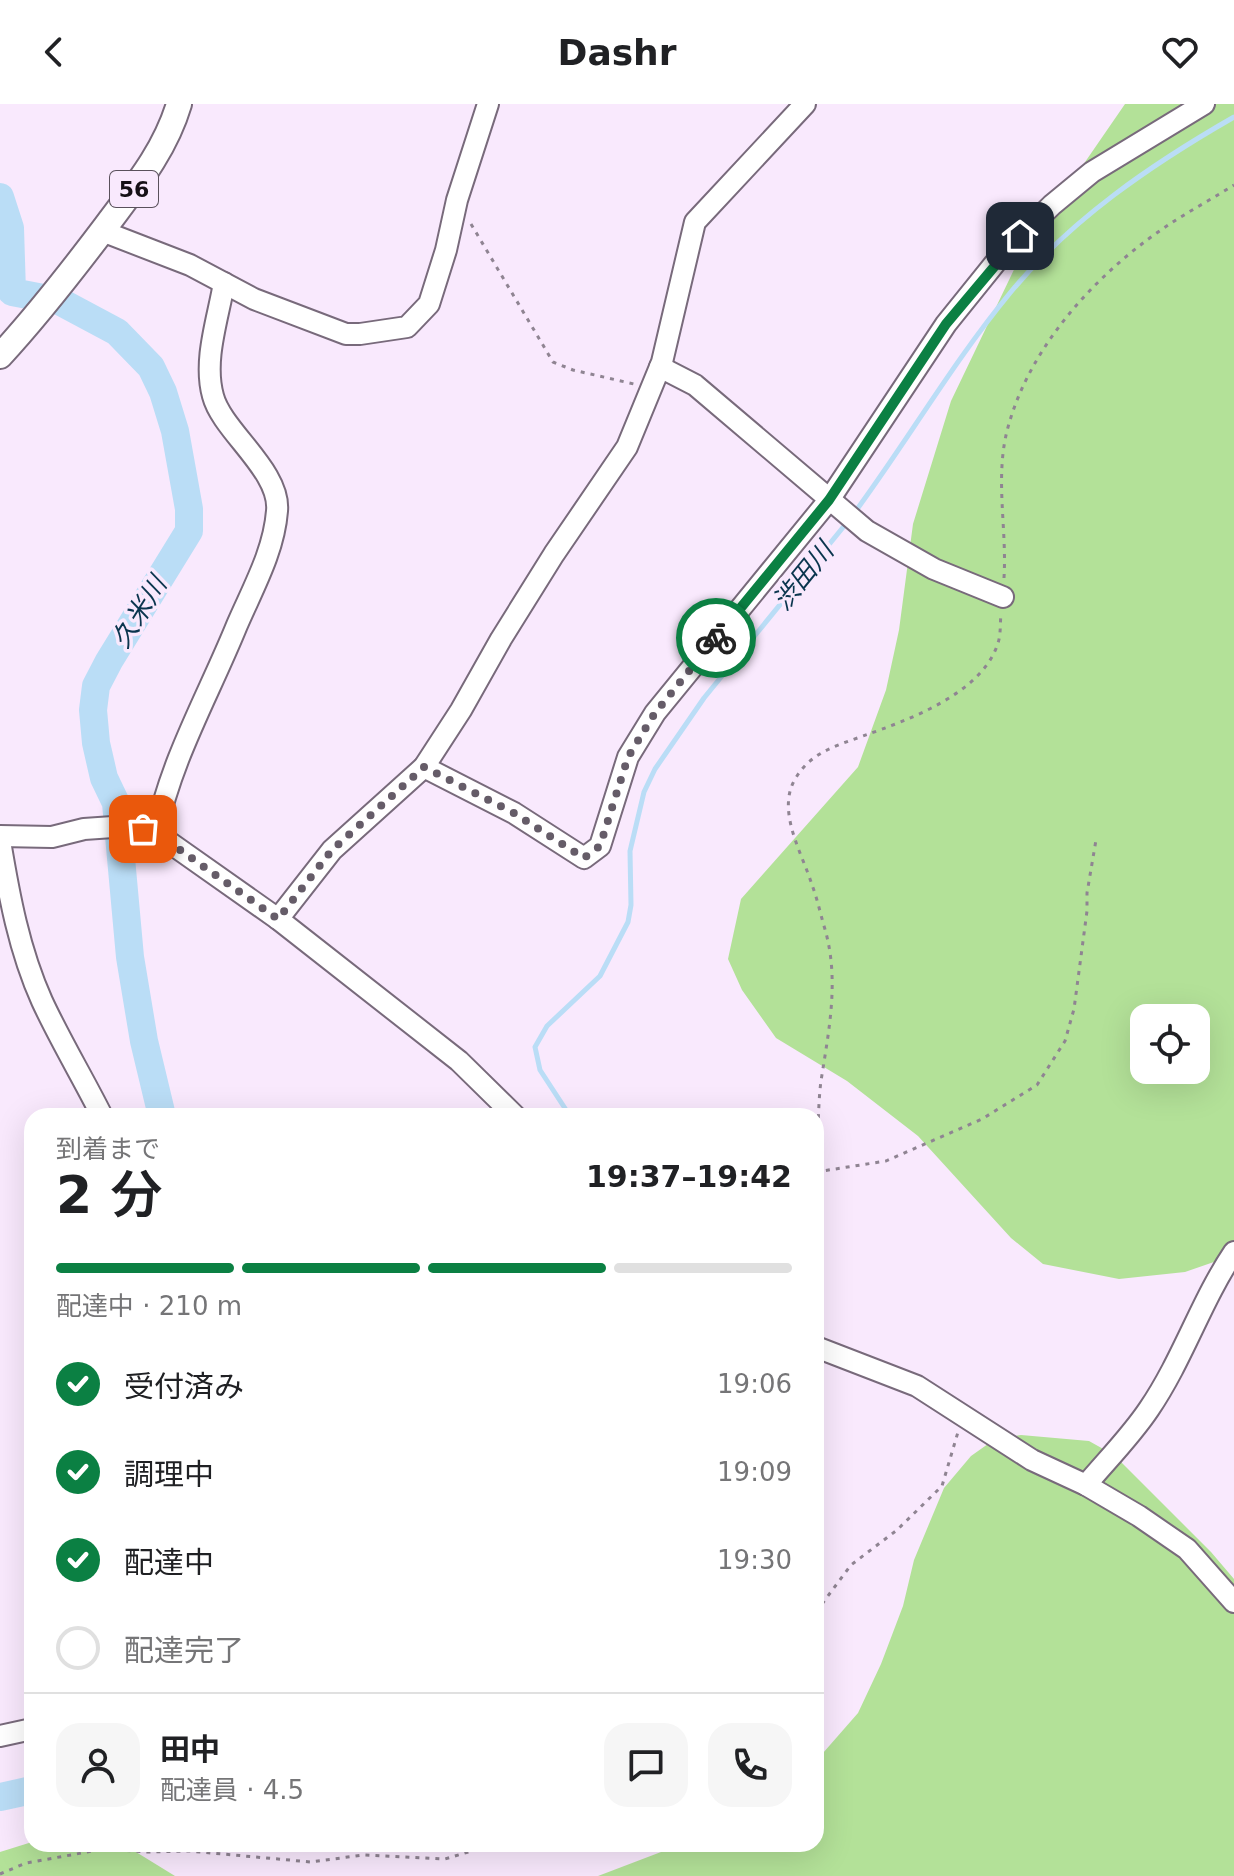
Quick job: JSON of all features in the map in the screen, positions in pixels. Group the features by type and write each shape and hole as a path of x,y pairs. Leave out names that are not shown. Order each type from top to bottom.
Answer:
{"main road":[{"name":"56","path":"0,356 76,266 146,172 171,131 179,104"}],"street":[{"path":"102,231 190,265 254,299 346,334 407,327 429,304 457,200 488,104"},
{"path":"278,919 332,850 424,767 554,554 627,447 660,367 695,222 805,104"},
{"path":"424,767 514,813 584,858 600,846 628,757 655,713 833,503 946,324 1004,252 1052,205 1092,172 1204,104"},
{"path":"149,831 184,742 258,580 267,557 278,508 259,465 213,399 208,369 224,283"},
{"path":"660,367 695,385 867,531 934,569 1003,597"},
{"path":"98,1108 42,1000 17,931 0,839 52,837 84,829 149,831 278,919 459,1061 507,1108"},
{"path":"1086,1485 1148,1410 1181,1355 1214,1281 1234,1252"},
{"path":"824,1350 917,1386 1032,1460 1086,1485 1169,1535 1187,1549 1234,1602"},
{"path":"0,1736 24,1731"}],"path":[{"path":"819,1108 833,981 825,928 792,833 789,801 793,782 811,758 938,705 966,687 983,670 998,643 1006,546 1001,489 1004,454 1007,431 1025,381 1063,320 1092,288 1175,221 1234,185"},
{"path":"457,200 553,362 573,370 651,388"},
{"path":"824,1171 886,1161 982,1119 1037,1085 1065,1041 1074,1009 1096,840"},
{"path":"824,1601 851,1565 897,1530 942,1486 963,1417"},
{"path":"0,1874 26,1863 87,1852"},
{"path":"200,1852 311,1862 363,1855 445,1859 468,1852"}],"green space":[{"path":"1125,104 1234,104 1234,1255 1185,1272 1119,1279 1043,1264 1011,1238 918,1136 847,1081 776,1038 742,990 728,959 741,899 858,767 886,690 899,630 913,524 951,401 1021,255"},
{"path":"1021,1435 1089,1441 1114,1455 1234,1579 1234,1876 598,1876 661,1852 824,1852 824,1752 858,1713 881,1664 903,1606 914,1560 944,1488 971,1456 995,1439"},
{"path":"24,1844 24,1852 136,1852 175,1876 0,1876 0,1852"}],"waterway":[{"name":"渋田川","path":"855,512 969,346 1034,266 1114,195 1234,117"},
{"name":"久米川","path":"0,197 10,228 12,292 59,301 117,332 151,367 163,392 175,431 189,509 189,531 109,661 96,686 93,710 104,778 116,803 130,957 144,1041 160,1108"},
{"path":"0,290 12,292"},
{"name":"渋田川","path":"565,1108 540,1070 535,1047 547,1026 600,976 628,922 631,905 630,851 644,792 655,769 704,698 849,520"},
{"name":"久米川","path":"0,1797 24,1792"}],"way so far":[{"path":"143,829 156,833 278,919 332,850 424,767 514,813 584,858 600,846 628,757 655,713 716,638"}],"route":[{"path":"716,638 829,500 946,324 1020,236"}]}
